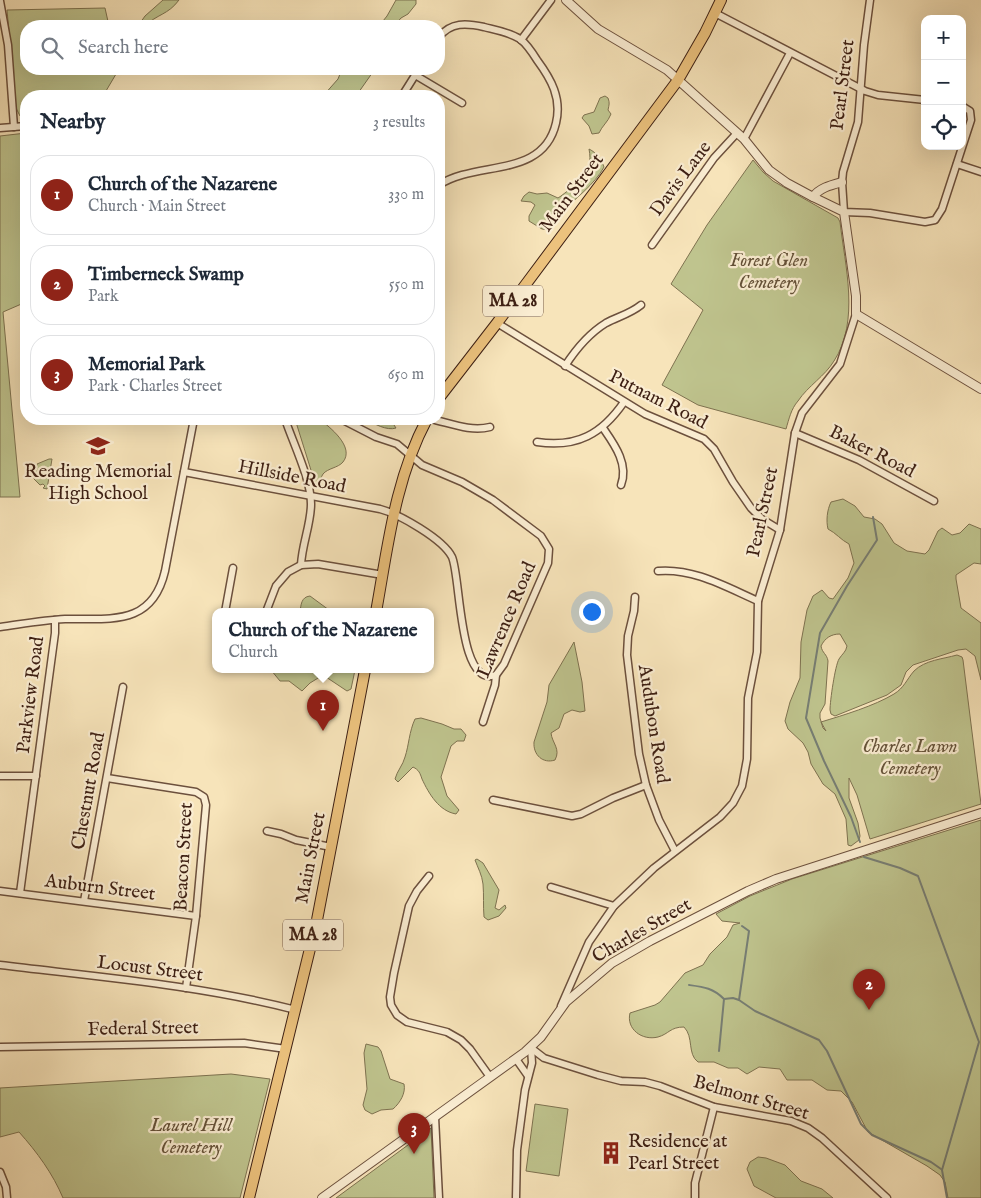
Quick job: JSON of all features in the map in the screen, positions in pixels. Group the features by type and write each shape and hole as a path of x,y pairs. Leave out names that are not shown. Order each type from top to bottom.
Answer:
{"main road":[{"name":"Main Street","path":"445,390 678,80 715,13 720,0"},
{"path":"377,608 400,485 410,455 424,425"},
{"name":"Main Street","path":"249,1198 317,920 364,673"}],"street":[{"path":"521,40 551,0"},
{"path":"566,0 598,28 663,67 744,139 772,173 812,197 844,212 870,213 921,222 932,222 937,218 942,209 961,150"},
{"name":"Pearl Street","path":"561,1007 589,942 614,906 638,882 728,810 743,784 747,759 747,705 757,652 758,601 780,530 795,433 802,413 840,364 856,314 856,296 844,212 842,182 844,165 858,122 870,0"},
{"path":"0,1 6,28 14,127"},
{"path":"715,13 860,89 878,95 921,100"},
{"path":"445,32 450,27 468,24 504,32 521,40 529,48 548,76 556,94 557,114 549,139 539,152 528,159 514,164 464,173 445,182"},
{"path":"744,139 790,53"},
{"path":"406,90 415,75 440,90"},
{"path":"445,93 462,103"},
{"path":"966,108 970,111 971,116 966,133"},
{"path":"0,128 20,126"},
{"name":"Davis Lane","path":"652,245 714,158 737,133"},
{"path":"957,164 981,172"},
{"path":"812,197 824,188 842,182"},
{"path":"564,366 577,348 591,334 641,305"},
{"path":"856,314 981,389"},
{"name":"Putnam Road","path":"497,323 624,402 653,418 694,434 708,442 717,453 732,482 751,508 762,519 780,530"},
{"path":"537,442 551,444 571,442 586,437 603,428 624,402"},
{"path":"445,422 470,428 481,429 490,427"},
{"path":"0,627 55,620 123,618 135,613 152,600 159,591 163,578 193,425"},
{"path":"287,425 310,495 311,507 301,564"},
{"name":"Lawrence Road","path":"353,425 376,437 397,444 422,465 462,482 488,496 539,534 547,546 549,557 544,573 504,664 496,675 495,685 483,722"},
{"path":"603,428 620,457 624,471 621,484"},
{"name":"Baker Road","path":"795,433 859,460 934,501"},
{"name":"Hillside Road","path":"184,472 380,509 394,514 436,540 449,553 454,566 469,656 474,667 480,672 489,676 496,675"},
{"path":"268,608 276,586 288,572 301,564 337,566 383,575"},
{"path":"226,608 233,568"},
{"path":"658,571 675,570 690,573 758,601"},
{"name":"Audubon Road","path":"635,597 634,614 628,636 627,655 639,754 646,785 658,819 675,851"},
{"name":"Parkview Road","path":"20,893 55,633 55,620"},
{"name":"Chestnut Road","path":"84,901 124,687"},
{"path":"0,776 36,776"},
{"name":"Beacon Street","path":"107,778 196,792 204,796 206,803 196,916 186,988"},
{"path":"493,800 572,816 581,814 613,798 646,785"},
{"name":"Charles Street","path":"322,1198 531,1048 545,1032 561,1007 600,973 622,957 756,887 818,864 981,813"},
{"path":"267,831 300,841 331,847"},
{"path":"430,876 419,887 409,906 394,973 390,997 391,1006 397,1015 407,1022 447,1032 461,1040 470,1049 490,1077"},
{"path":"551,886 614,906"},
{"name":"Auburn Street","path":"0,891 196,916"},
{"name":"Locust Street","path":"0,965 229,994 296,1010"},
{"name":"Federal Street","path":"0,1047 244,1043 286,1050"},
{"path":"516,1198 516,1150 524,1090 532,1063 531,1048"},
{"name":"Belmont Street","path":"531,1048 544,1058 572,1067 621,1081 654,1084 714,1107 784,1119 808,1128 822,1138 887,1198"},
{"path":"516,1059 528,1076"},
{"path":"695,1198 695,1183 714,1107"},
{"path":"435,1118 439,1198"},
{"path":"0,1172 6,1187 7,1198"}],"green space":[{"path":"163,0 179,0 171,9 153,20 142,20"},
{"path":"396,0 416,0 416,4 408,14 399,20 384,20"},
{"path":"105,8 108,20 20,20 20,75 115,75 107,90 20,90 20,116 16,108 7,10"},
{"path":"340,75 371,75 360,90 328,90"},
{"path":"605,96 609,100 608,110 611,114 599,133 592,134 589,126 582,118 584,115 594,112 600,98"},
{"path":"20,134 20,305 3,312 20,497 0,497 0,136"},
{"path":"589,149 598,156 604,167 595,180 558,215 551,230 542,229 529,221 529,216 535,205 531,202 521,201 524,196 529,192 537,194 547,193 558,198 561,196 579,182 587,171 590,157"},
{"name":"Forest Glen Cemetery","path":"753,160 773,181 838,218 847,275 849,311 847,329 842,345 834,361 796,404 790,414 786,429 698,405 662,385 703,310 671,284 707,225"},
{"path":"297,425 326,425 340,438 346,450 343,462 325,472 318,485 315,483"},
{"path":"377,425 394,425 396,428 392,429"},
{"path":"52,459 47,489 43,488 45,486 43,484 40,485 34,479 37,464"},
{"name":"Charles Lawn Cemetery","path":"843,499 855,506 864,517 875,519 882,524 894,543 907,551 925,554 929,550 938,531 942,528 952,535 960,533 969,524 981,529 981,564 974,563 956,575 956,579 961,608 981,623 981,680 975,656 966,649 958,650 913,665 906,672 901,685 887,695 835,716 831,714 830,710 833,684 837,663 847,646 840,634 834,635 826,639 821,646 828,661 825,704 820,713 821,722 868,706 894,694 903,686 914,671 923,664 957,655 962,657 981,804 870,839 857,795 849,778 849,798 858,823 860,836 859,840 851,846 848,845 846,819 835,794 823,784 811,764 803,743 788,729 785,721 790,702 800,678 801,642 807,610 813,596 822,590 829,598 833,599 848,578 854,563 849,544 828,529 827,516 831,502"},
{"path":"310,596 326,608 300,608 303,600"},
{"path":"574,642 582,682 585,711 572,710 564,714 559,728 551,733 557,749 557,756 555,760 547,761 537,754 534,742 547,702 549,685"},
{"path":"273,673 354,673 351,689 347,691 323,675 310,683 302,691 289,681 280,681"},
{"path":"421,718 454,729 461,729 466,735 464,741 457,741 451,746 441,777 447,796 459,810 456,814 444,809 435,801 415,768 413,767 398,782 395,779 404,760 415,719"},
{"path":"981,820 981,1198 948,1198 945,1182 940,1175 868,1132 852,1102 841,1091 827,1090 812,1080 787,1080 780,1069 759,1067 747,1074 738,1068 728,1068 714,1062 698,1062 693,1055 689,1036 684,1027 673,1029 662,1036 652,1038 636,1032 630,1024 630,1013 660,1002 685,973 703,965 710,954 727,937 733,925 740,923 722,921 716,914 750,896 792,879"},
{"path":"477,859 483,863 499,890 495,908 499,910 505,905 506,908 499,916 488,920 484,917 483,884 475,860"},
{"path":"366,1044 378,1047 381,1051 390,1079 404,1084 402,1098 393,1109 381,1110 372,1114 365,1110 363,1105 367,1089 364,1053"},
{"name":"Laurel Hill Cemetery","path":"231,1074 270,1079 240,1198 63,1198 44,1164 19,1132 0,1137 0,1088"},
{"path":"535,1104 568,1109 559,1176 526,1171"},
{"path":"431,1128 434,1198 336,1198"},
{"path":"758,1157 785,1165 801,1181 822,1189 833,1198 776,1198 754,1186 747,1169 750,1162"}],"waterway":[{"path":"860,842 851,817 806,718 820,633 847,586 877,540 873,517"},
{"path":"864,857 900,868 918,876 979,1042 942,1170 947,1198"},
{"path":"742,926 749,931 739,1000 755,1011 819,1040 827,1051 861,1124 872,1135 931,1162 941,1169"},
{"path":"689,985 699,986 716,992 724,999"},
{"path":"719,1051 724,999 733,998 739,1000"}],"place":[{"name":"Reading Memorial High School","path":"98,446"},
{"name":"Church of the Nazarene","path":"323,731"},
{"name":"Timberneck Swamp","path":"869,1010"},
{"name":"Residence at Pearl Street","path":"611,1153"},
{"name":"Memorial Park","path":"414,1154"}]}
